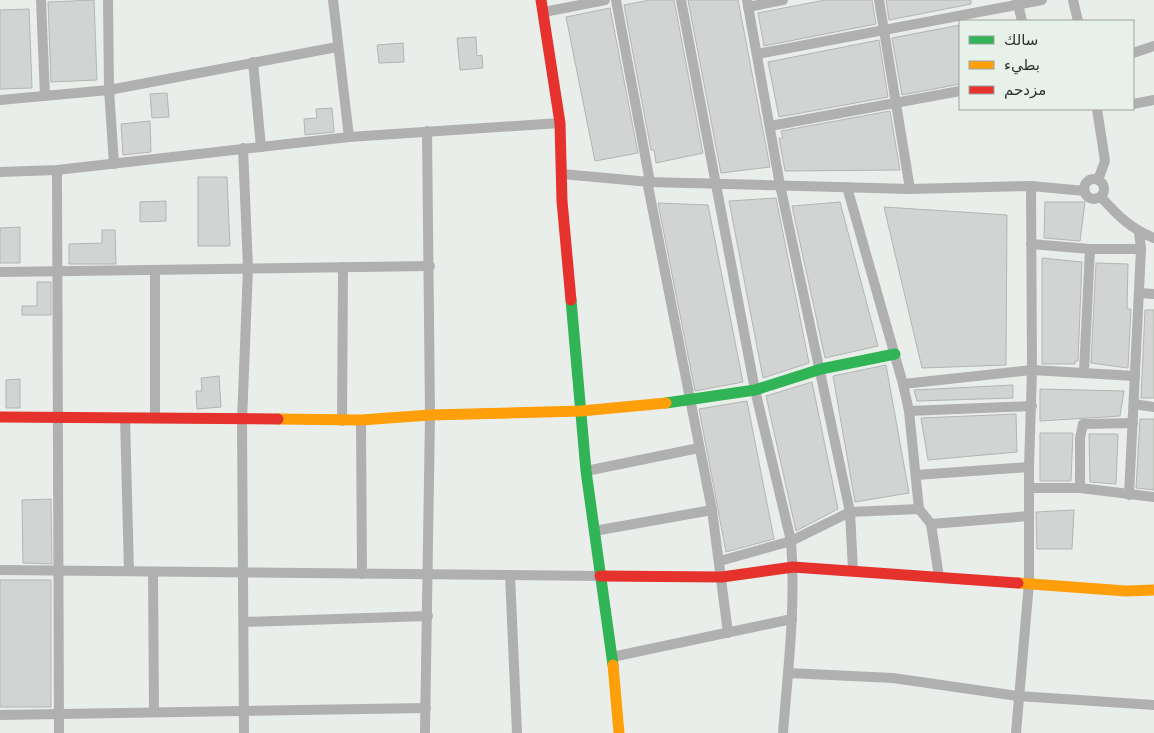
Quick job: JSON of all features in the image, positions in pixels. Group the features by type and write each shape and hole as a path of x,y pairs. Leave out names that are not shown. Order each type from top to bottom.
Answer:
{"street":[{"path":"41,0 44,96"},
{"path":"108,0 114,164"},
{"path":"333,0 349,137"},
{"path":"542,0 560,124 562,201 586,471 612,657 619,733"},
{"path":"544,12 604,0"},
{"path":"616,0 712,510 728,633"},
{"path":"681,0 714,183 755,390 791,541 793,567 792,619 783,733"},
{"path":"783,0 747,4 780,185 821,369 850,512 853,570"},
{"path":"879,0 910,189"},
{"path":"757,54 1018,2 1042,0"},
{"path":"1073,0 1078,20"},
{"path":"1018,2 1022,20"},
{"path":"1134,53 1154,46"},
{"path":"0,100 110,90 338,47"},
{"path":"253,62 261,147"},
{"path":"770,126 959,91"},
{"path":"1134,104 1154,100"},
{"path":"1097,110 1105,161 1098,180"},
{"path":"0,172 57,170 349,137 560,124"},
{"path":"425,733 430,415 430,266 427,131"},
{"path":"243,148 248,268 242,421 244,733"},
{"path":"57,170 59,733"},
{"path":"562,174 649,182 910,189 1031,186 1084,191 1091,198 1101,196"},
{"path":"1084,191 1085,185 1089,180 1098,180 1104,187 1101,196"},
{"path":"1016,733 1029,583 1029,467 1032,406 1031,186"},
{"path":"847,187 904,384 909,411 918,509 931,524 939,577"},
{"path":"1101,196 1120,219 1139,232 1154,238"},
{"path":"1129,495 1141,249 1139,232"},
{"path":"1031,244 1090,249 1141,249"},
{"path":"1084,372 1090,249"},
{"path":"0,272 430,266"},
{"path":"342,420 343,267"},
{"path":"155,270 155,418"},
{"path":"1139,293 1154,294"},
{"path":"0,417 155,418 242,421 361,420 430,415 581,411 690,401 755,390 821,369 895,354"},
{"path":"904,384 1032,370 1135,376"},
{"path":"1134,404 1154,406"},
{"path":"909,411 1032,406"},
{"path":"125,418 130,571"},
{"path":"361,420 362,574"},
{"path":"1080,488 1080,438 1083,424 1133,423"},
{"path":"586,471 700,448"},
{"path":"916,475 1029,467"},
{"path":"1030,488 1080,488 1154,497"},
{"path":"720,561 791,541 850,512 918,509"},
{"path":"594,532 712,510"},
{"path":"931,524 1030,516"},
{"path":"0,570 722,577 793,567 826,571 853,570 1029,583 1126,592 1154,590"},
{"path":"153,572 154,712"},
{"path":"510,576 517,733"},
{"path":"244,622 428,616"},
{"path":"612,657 792,619"},
{"path":"788,673 893,678 1018,696 1154,705"},
{"path":"0,715 426,708"}],"building":[{"path":"94,0 97,80 51,82 48,2"},
{"path":"650,0 674,0 703,153 656,163 654,150 651,150 624,5"},
{"path":"688,0 738,0 770,167 721,173"},
{"path":"825,0 872,0 876,24 764,46 758,13"},
{"path":"886,0 971,0 971,4 889,20"},
{"path":"610,8 638,153 595,161 566,17"},
{"path":"29,9 32,88 0,89 0,10"},
{"path":"959,25 959,84 902,95 892,38"},
{"path":"476,37 477,56 482,55 483,68 460,70 457,38"},
{"path":"879,40 888,97 779,117 768,62"},
{"path":"403,43 404,62 379,63 377,45"},
{"path":"167,93 169,117 152,118 150,94"},
{"path":"332,108 334,132 305,135 304,119 317,118 316,109"},
{"path":"890,111 900,170 785,171 779,138 783,138 781,131"},
{"path":"150,121 151,152 123,155 121,124"},
{"path":"198,177 227,177 230,246 198,246"},
{"path":"776,198 809,363 763,378 729,201"},
{"path":"166,201 166,221 140,222 140,202"},
{"path":"840,202 878,346 825,358 792,206"},
{"path":"1045,202 1085,202 1080,241 1044,238"},
{"path":"658,203 708,205 743,382 695,391"},
{"path":"884,207 1007,215 1006,365 922,368"},
{"path":"20,227 20,263 0,263 0,228"},
{"path":"102,230 115,230 116,264 69,264 69,244 102,243"},
{"path":"1042,258 1082,262 1078,361 1075,361 1075,364 1042,364"},
{"path":"1096,263 1128,264 1127,309 1131,309 1128,368 1091,363"},
{"path":"37,282 51,282 51,315 22,315 22,306 37,306"},
{"path":"1145,310 1154,310 1154,398 1141,398"},
{"path":"886,365 909,493 855,502 833,376"},
{"path":"219,376 221,407 197,409 196,391 202,391 201,378"},
{"path":"20,379 20,408 6,408 6,380"},
{"path":"812,382 838,509 796,531 766,396"},
{"path":"1013,385 1013,398 917,401 914,390"},
{"path":"1040,389 1124,391 1120,416 1040,421"},
{"path":"747,401 774,539 726,552 699,409"},
{"path":"1016,414 1017,452 928,460 921,418"},
{"path":"1140,419 1154,419 1154,490 1136,488"},
{"path":"1040,433 1073,433 1071,481 1040,481"},
{"path":"1089,434 1118,434 1116,484 1090,482"},
{"path":"51,499 52,564 23,563 22,500"},
{"path":"1074,510 1072,549 1037,549 1036,512"},
{"path":"0,580 51,580 51,707 0,707"}],"traffic: fast":[{"path":"571,300 586,471 613,665"},
{"path":"666,403 755,390 821,369 895,354"}],"traffic: slow":[{"path":"278,419 361,420 430,415 581,411 666,403"},
{"path":"1018,583 1126,591 1154,590"},
{"path":"613,665 619,733"}],"traffic: jam":[{"path":"541,0 560,123 562,201 571,300"},
{"path":"0,417 278,419"},
{"path":"600,576 722,577 793,567 1018,583"}]}
